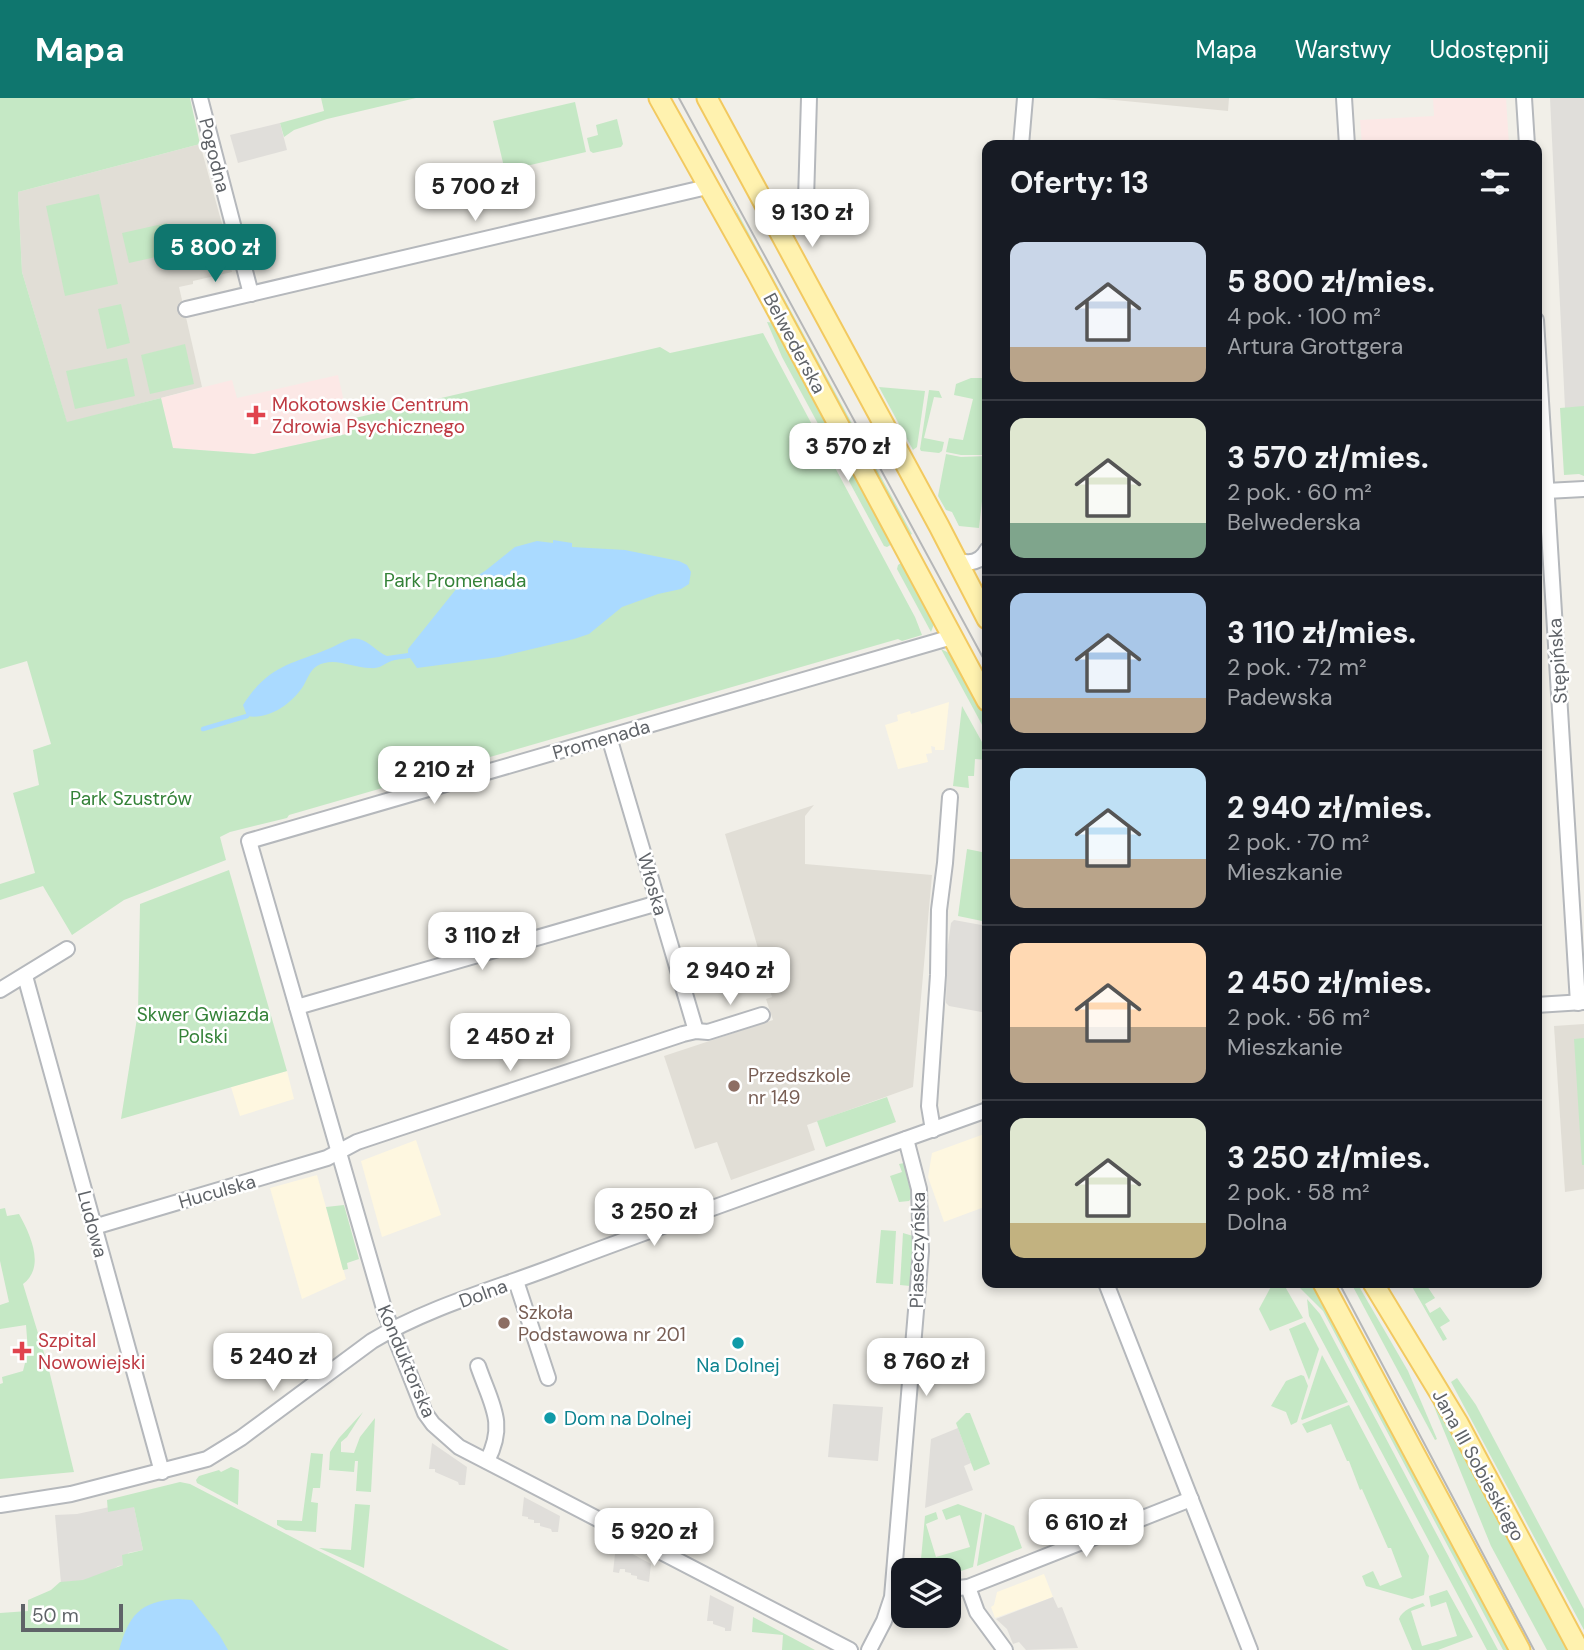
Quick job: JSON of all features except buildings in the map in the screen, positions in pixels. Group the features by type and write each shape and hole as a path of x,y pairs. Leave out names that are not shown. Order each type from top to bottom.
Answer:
{"main road":[{"name":"Belwederska","path":"659,98 762,282 982,692"},
{"name":"Belwederska","path":"707,98 982,609"},
{"path":"1326,1288 1520,1650"},
{"name":"Jana III Sobieskiego","path":"1376,1288 1452,1411 1579,1650"}],"street":[{"name":"Pogodna","path":"200,98 251,294"},
{"path":"774,221 791,218 806,200 809,98"},
{"path":"1021,140 1025,98"},
{"path":"1344,98 1347,140"},
{"path":"1524,98 1527,140"},
{"path":"186,309 708,187"},
{"name":"Stępińska","path":"1542,423 1581,1003"},
{"path":"1546,491 1584,489"},
{"path":"957,560 975,562 982,558"},
{"name":"Promenada","path":"249,841 953,637"},
{"name":"Włoska","path":"609,737 696,1031"},
{"path":"933,1130 929,1106 938,975 939,910 950,797"},
{"name":"Konduktorska","path":"249,841 391,1330 420,1402 433,1424 448,1439 487,1461 850,1650"},
{"path":"297,1007 658,903"},
{"path":"0,990 67,949"},
{"name":"Ludowa","path":"25,976 162,1472"},
{"path":"1542,1005 1581,1003"},
{"name":"Huculska","path":"94,1227 327,1158 358,1142 696,1031 708,1032 762,1015"},
{"name":"Dolna","path":"0,1505 71,1494 208,1459 391,1330 516,1281 982,1113"},
{"name":"Piaseczyńska","path":"900,1558 920,1264 919,1189 906,1139"},
{"path":"516,1281 548,1378"},
{"path":"1108,1288 1250,1650"},
{"path":"478,1366 499,1426 496,1445 487,1461"},
{"path":"961,1588 1191,1499"},
{"path":"968,1587 977,1612 1005,1650"},
{"name":"Piaseczyńska","path":"869,1650 891,1603"}],"shaded area":[{"path":"1094,98 1229,98 1228,111"},
{"path":"1433,98 1506,98 1509,140 1362,140 1360,120 1434,116"},
{"path":"1550,98 1584,98 1584,407 1565,408"},
{"path":"280,123 287,150 238,163 230,135"},
{"path":"200,144 233,264 230,265 232,272 179,287 202,387 67,423 22,272 18,192"},
{"name":"Mokotowskie Centrum Zdrowia Psychicznego","path":"338,375 351,433 254,454 173,448 161,398 232,380 237,398"},
{"path":"949,702 944,750 935,750 935,747 931,746 932,753 926,754 928,762 898,769 885,725 898,721 897,715 910,711 911,714"},
{"path":"814,805 805,816 805,864 932,875 913,1087 807,1125 815,1150 731,1180 717,1142 695,1149 664,1056 773,1020 766,999 772,997 725,834"},
{"path":"954,920 982,925 982,1012 949,1006 946,1003 947,952 951,923"},
{"path":"1584,1024 1584,1189 1565,1192 1554,1026"},
{"path":"287,1071 294,1099 240,1116 231,1087"},
{"path":"982,1135 982,1208 944,1222 928,1177 932,1153"},
{"path":"416,1140 441,1215 382,1237 361,1161"},
{"path":"317,1175 346,1279 302,1299 270,1188"},
{"path":"833,1404 883,1407 878,1461 828,1457"},
{"path":"958,1428 971,1463 964,1466 973,1490 925,1508 931,1439"},
{"path":"432,1443 467,1467 465,1485 459,1485 458,1482 435,1472 435,1469 429,1469"},
{"path":"524,1497 560,1516 558,1532 552,1532 551,1529 540,1526 540,1523 534,1523 534,1520 522,1516"},
{"path":"133,1502 143,1550 128,1553 124,1565 118,1566 63,1606 55,1515 77,1514"},
{"path":"616,1545 651,1564 649,1582 637,1579 637,1576 625,1572 625,1569 620,1569 619,1573 613,1572"},
{"path":"1044,1574 1053,1597 995,1618 991,1607 997,1592"},
{"path":"710,1595 734,1607 731,1631 725,1631 725,1628 713,1624 713,1621 707,1621"},
{"path":"1053,1597 1058,1608 1062,1607 1078,1648 1026,1650 1019,1642 1013,1644 1007,1629 996,1619"}],"green space":[{"name":"Park Promenada","path":"0,98 190,98 200,144 18,192 22,272 67,422 161,398 173,448 254,454 351,433 355,418 660,347 670,353 763,333 915,617 922,635 902,641 898,639 289,815 287,818 230,832 220,837 226,860 124,900 72,935 43,886 0,900 0,884 35,873 13,793 39,785 33,750 51,744 27,661 0,669"},
{"path":"321,98 416,98 327,119 294,130 284,137 280,123 324,111"},
{"path":"575,102 586,152 505,171 493,121"},
{"path":"617,119 623,144 621,147 593,153 590,151 587,138 598,135 596,125"},
{"path":"722,184 912,534 908,536 734,216 737,213"},
{"path":"99,194 118,284 65,296 46,206"},
{"path":"167,223 174,253 129,263 122,233"},
{"path":"121,304 130,343 107,349 98,309"},
{"path":"767,322 775,323 894,543 887,547 884,546 782,357"},
{"path":"185,344 194,384 150,394 141,355"},
{"path":"127,358 135,396 75,409 66,371"},
{"path":"971,378 982,378 982,455 946,452 949,438 963,440 973,399 954,395 956,384"},
{"path":"879,387 925,391 917,447 913,450"},
{"path":"929,390 939,391 942,398 934,397 924,438 944,442 939,453 920,449"},
{"path":"1584,406 1584,476 1564,475 1560,408"},
{"path":"946,454 982,456 979,528 959,526 952,512 946,510 938,496"},
{"path":"904,561 932,617 934,624 931,632 897,569"},
{"path":"941,649 953,655 982,709 982,725"},
{"path":"962,706 982,742 982,760 975,759 974,776 968,776 969,788 953,786"},
{"path":"967,849 982,852 982,921 958,916"},
{"name":"Skwer Gwiazda Polski","path":"229,870 287,1071 121,1119 138,1012 140,904"},
{"path":"1584,1038 1584,1165 1582,1165 1574,1039"},
{"path":"887,1097 896,1122 826,1147 817,1121"},
{"path":"904,1163 912,1197 909,1201 899,1202 890,1176 902,1172 899,1164"},
{"path":"344,1205 359,1259 347,1263 348,1269 343,1270 326,1207"},
{"name":"Szpital Nowowiejski","path":"5,1208 7,1216 19,1214 34,1250 34,1269 23,1284 48,1366 74,1472 0,1479 0,1384 3,1383 2,1377 23,1371 28,1351 26,1325 0,1329 0,1305 9,1302 0,1261 0,1209"},
{"path":"881,1230 896,1231 893,1284 876,1283"},
{"path":"903,1233 913,1236 910,1286 900,1285"},
{"path":"1270,1288 1286,1288 1303,1318 1270,1331 1259,1309"},
{"path":"1300,1288 1317,1288 1510,1650 1503,1650 1323,1311"},
{"path":"1354,1288 1360,1288 1408,1371 1437,1439 1435,1440"},
{"path":"1413,1288 1428,1288 1435,1298 1425,1304 1430,1313 1440,1307 1450,1321 1440,1327 1447,1339 1443,1341"},
{"path":"1307,1299 1320,1314 1498,1650 1487,1650 1309,1316"},
{"path":"1305,1322 1319,1349 1309,1380 1289,1329"},
{"path":"1322,1355 1348,1402 1302,1420 1301,1419"},
{"path":"1301,1375 1308,1386 1297,1422 1291,1425 1286,1412 1271,1406 1286,1381"},
{"path":"1457,1378 1476,1405 1584,1609 1584,1630 1451,1382"},
{"path":"1437,1402 1570,1650 1547,1650 1491,1546 1433,1404"},
{"path":"1349,1405 1429,1556 1424,1595 1412,1599 1366,1586 1362,1576 1373,1571 1380,1586 1402,1577 1391,1548 1388,1548 1331,1424 1307,1433 1302,1424"},
{"path":"363,1412 341,1442 341,1452 354,1453 360,1437 375,1418 371,1492 356,1491 358,1461 355,1461 354,1472 329,1470 330,1452"},
{"path":"966,1413 970,1413 990,1464 974,1471 956,1423"},
{"path":"311,1453 323,1454 320,1488 313,1488 311,1502 318,1503 316,1532 286,1530 277,1525 277,1520 302,1521"},
{"path":"231,1467 239,1470 238,1505 196,1480 199,1476 219,1470 221,1472"},
{"path":"180,1482 190,1484 509,1650 0,1650 0,1613 28,1611 28,1600 51,1590 60,1582 83,1580 123,1565 122,1555 143,1550 134,1507 108,1512 107,1500"},
{"path":"355,1504 370,1505 364,1568 319,1548 351,1550"},
{"path":"958,1504 982,1513 973,1567 961,1571 961,1558 921,1558 925,1516 936,1512 938,1519 926,1524 936,1557 970,1547 960,1515 946,1520 942,1510"},
{"path":"985,1514 1014,1526 1022,1548 977,1566"},
{"path":"1447,1590 1473,1637 1438,1650 1412,1650 1399,1619 1412,1607 1423,1603 1425,1606 1411,1611 1422,1646 1457,1636 1446,1602 1431,1607 1429,1596"},
{"path":"753,1617 815,1650 782,1650 783,1635 752,1632"}],"water":[{"path":"553,540 572,543 572,547 625,550 679,561 687,565 691,572 689,584 681,589 622,607 589,634 499,657 417,668 410,658 394,660 373,668 336,662 323,663 312,671 291,700 278,710 263,716 247,716 243,705 271,674 347,640 363,640 387,656 408,653 408,649 457,588 485,571 515,547 537,541 553,543"},
{"path":"192,1600 228,1650 119,1650 127,1628 138,1612 154,1603"}],"waterway":[{"path":"203,729 247,716"}],"tram line":[{"path":"679,98 982,656"},
{"path":"1342,1288 1534,1650"}],"place":[{"name":"Mokotowskie Centrum Zdrowia Psychicznego","path":"256,415"},
{"name":"Przedszkole nr 149","path":"734,1086"},
{"name":"Szkoła Podstawowa nr 201","path":"504,1323"},
{"name":"Na Dolnej","path":"738,1343"},
{"name":"Szpital Nowowiejski","path":"22,1351"},
{"name":"Dom na Dolnej","path":"550,1418"}],"park label":[{"name":"Park Szustrów","path":"131,798"}]}
